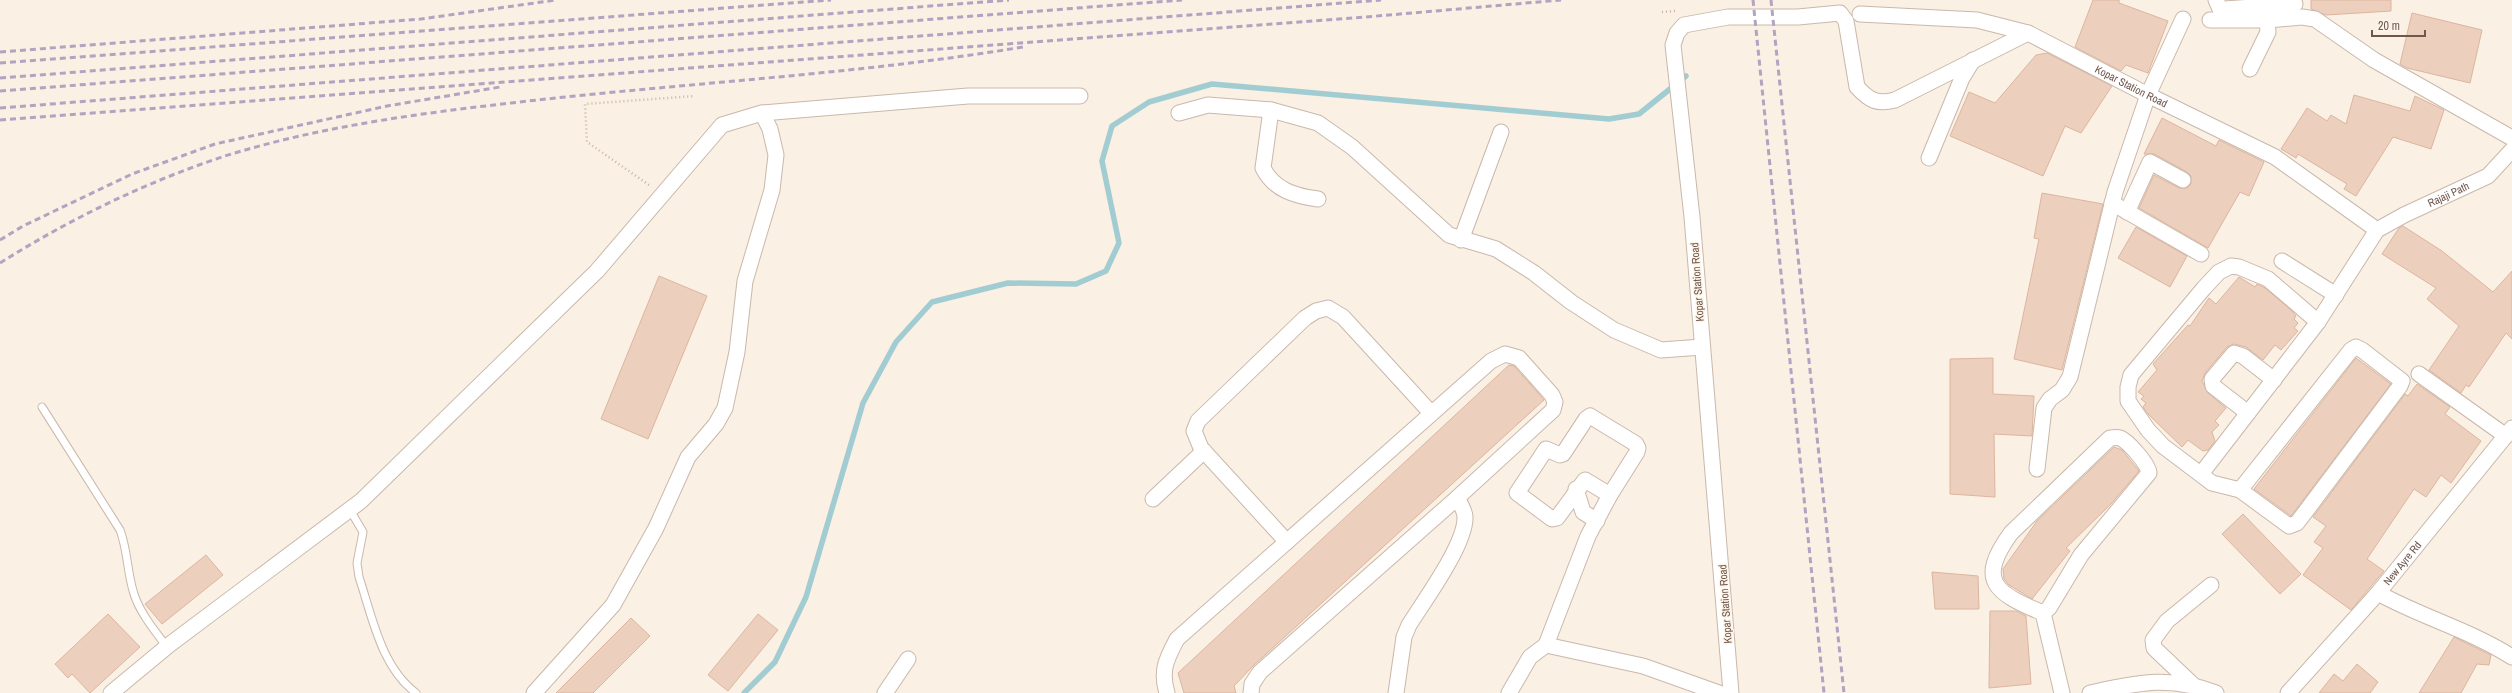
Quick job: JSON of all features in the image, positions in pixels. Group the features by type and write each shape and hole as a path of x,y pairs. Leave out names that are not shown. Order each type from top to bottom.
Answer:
{"street":[{"path":"2216,0 2220,9 2225,10 2295,7 2374,60 2512,138"},
{"path":"2210,20 2267,20 2295,7"},
{"name":"Kopar Station Road","path":"1731,693 1717,503 1680,87 1673,45 1676,33 1684,25 1728,16 1798,17 1840,13 1846,21 1857,87 1875,102 1895,100 1973,60"},
{"name":"Kopar Station Road","path":"1860,14 1977,20 2028,33 2148,95 2275,157 2378,230"},
{"path":"2037,469 2044,408 2050,399 2062,390 2070,376 2112,203 2148,95 2184,19"},
{"path":"2250,69 2268,32 2267,20"},
{"path":"1929,158 1962,78 1973,60 2028,33"},
{"path":"111,693 167,648 361,501 597,271 722,125 762,113 968,96 1080,96"},
{"path":"1179,112 1208,105 1271,110 1318,123 1352,147 1449,235 1461,240 1496,249 1534,273 1571,302 1614,330 1661,350 1702,347"},
{"path":"1271,110 1263,168 1265,172 1272,182 1295,196 1318,199"},
{"path":"534,693 613,604 656,528 688,457 716,424 725,408 737,352 745,281 773,183 776,155 770,130 762,113"},
{"path":"1461,240 1501,132"},
{"name":"Rajaji Path","path":"2378,230 2404,215 2488,176 2512,150"},
{"path":"2127,212 2150,162 2183,180"},
{"path":"2112,203 2201,254"},
{"path":"2202,474 2318,322 2378,230"},
{"path":"2282,261 2336,295"},
{"path":"2240,490 2351,350 2356,347 2362,350 2402,381 2400,386 2297,523 2289,526 2240,490 2212,483 2164,446 2148,430 2128,401 2128,387 2131,375 2204,288 2219,272 2230,266 2239,267 2268,279 2318,322"},
{"path":"1287,542 1204,451 1196,440 1194,431 1198,421 1304,318 1316,311 1328,308 1343,317 1431,414"},
{"path":"2248,413 2213,386 2212,379 2234,353 2243,356 2274,380"},
{"path":"1167,693 1164,684 1165,662 1177,639 1491,361 1505,354 1519,358 1555,402 1553,410 1457,498 1260,672 1252,684 1251,693"},
{"path":"2418,374 2509,432"},
{"path":"1509,693 1530,657 1546,645 1588,536 1638,448 1636,444 1590,416 1586,418 1563,454 1560,455 1546,449 1517,493 1555,520 1582,481 1588,481 1610,495"},
{"name":"New Ayre Rd","path":"2288,693 2378,593 2509,432"},
{"path":"2110,438 2119,438 2146,464 2149,473 2081,555 2049,608 2043,613 2025,606 1995,586 1992,579 1997,551 2011,533 2110,438"},
{"path":"1153,499 1204,451"},
{"path":"1576,489 1583,512 1597,521"},
{"path":"1396,693 1406,631 1452,553 1464,529 1466,516 1457,498"},
{"path":"2192,684 2154,648 2153,640 2167,621 2211,585"},
{"path":"2378,593 2404,607 2494,646 2512,657"},
{"path":"2043,613 2062,693"},
{"path":"1546,645 1643,666 1719,693"},
{"path":"885,693 908,659"},
{"path":"2090,693 2123,690 2146,682 2192,684 2216,693"}],"lane":[{"path":"42,407 120,530 126,544 134,594 142,610 167,648"},
{"path":"350,510 363,532 357,563 359,577 384,648 397,675 416,693"}],"path":[{"path":"663,194 587,142 585,104 695,96"}],"building":[{"path":"2093,0 2119,0 2119,3 2168,21 2148,73 2126,65 2121,71 2075,47"},
{"path":"2311,0 2391,0 2391,11 2326,15 2311,9"},
{"path":"2412,13 2482,30 2470,83 2407,68 2400,64"},
{"path":"2047,53 2112,86 2081,133 2065,126 2043,176 1950,136 1969,92 1995,103 2036,55"},
{"path":"2354,95 2410,111 2415,96 2444,110 2431,149 2393,137 2356,196 2344,189 2347,184 2298,154 2296,158 2281,149 2307,108 2327,121 2331,115 2346,124"},
{"path":"2162,118 2216,146 2219,140 2264,162 2249,196 2240,192 2208,248 2139,208 2154,175 2179,188 2187,188 2191,184 2191,176 2187,172 2154,154 2144,154"},
{"path":"2042,193 2103,204 2062,370 2014,359 2039,239 2034,238"},
{"path":"2403,226 2442,251 2493,292 2512,271 2512,339 2506,333 2469,387 2466,385 2461,393 2429,370 2459,326 2427,299 2436,288 2382,254 2399,228"},
{"path":"2136,227 2187,256 2170,287 2118,258"},
{"path":"659,276 707,296 648,439 601,419"},
{"path":"2239,277 2255,287 2257,284 2265,288 2291,310 2296,316 2294,319 2298,323 2294,328 2298,331 2281,350 2275,345 2263,360 2246,347 2234,344 2227,347 2205,373 2202,381 2208,393 2226,408 2215,421 2219,425 2212,432 2215,441 2208,450 2203,451 2188,440 2182,447 2148,414 2143,407 2146,403 2141,399 2144,396 2138,392 2157,370 2153,364 2188,325 2190,326 2209,298 2216,304"},
{"path":"1993,358 1993,394 2034,396 2032,436 1994,434 1995,497 1950,494 1950,359"},
{"path":"2356,358 2391,384 2291,516 2254,489"},
{"path":"1509,365 1514,366 1544,400 1254,665 1234,686 1236,693 1184,693 1178,673"},
{"path":"2417,384 2450,407 2445,414 2481,441 2451,483 2441,475 2426,497 2414,489 2367,559 2384,571 2351,610 2303,575 2323,548 2314,542 2326,526 2313,517 2405,394 2408,396"},
{"path":"2114,447 2122,450 2139,471 2111,504 2066,548 2070,551 2032,599 2009,585 2004,579 2003,569 2037,521"},
{"path":"2243,514 2301,574 2280,594 2222,534"},
{"path":"206,555 223,575 162,624 145,604"},
{"path":"1932,572 1978,576 1979,609 1935,609"},
{"path":"1990,611 2016,611 2026,616 2031,684 1989,688"},
{"path":"108,614 140,647 90,693 72,674 68,678 55,664"},
{"path":"758,614 778,630 728,691 708,675"},
{"path":"631,618 650,636 593,693 556,693"},
{"path":"2454,637 2491,655 2489,665 2477,664 2461,693 2419,693"},
{"path":"2357,664 2378,682 2370,693 2319,693 2334,674 2343,681"}],"waterway":[{"path":"744,693 775,662 806,597 863,403 896,342 932,302 1008,283 1076,284 1106,271 1119,243 1102,161 1112,126 1149,102 1212,84 1609,119 1639,114 1686,76"}],"railway":[{"path":"0,52 421,19 556,0"},
{"path":"0,63 831,0"},
{"path":"0,78 1009,0"},
{"path":"0,91 1182,0"},
{"path":"0,108 1381,0"},
{"path":"0,120 1366,17 1561,0"},
{"path":"1753,0 1824,693"},
{"path":"1771,0 1844,693"},
{"path":"0,263 81,217 166,178 225,156 331,129 475,107 895,65 1023,47"},
{"path":"0,240 23,226 132,174 215,144 387,106 500,87"}]}
